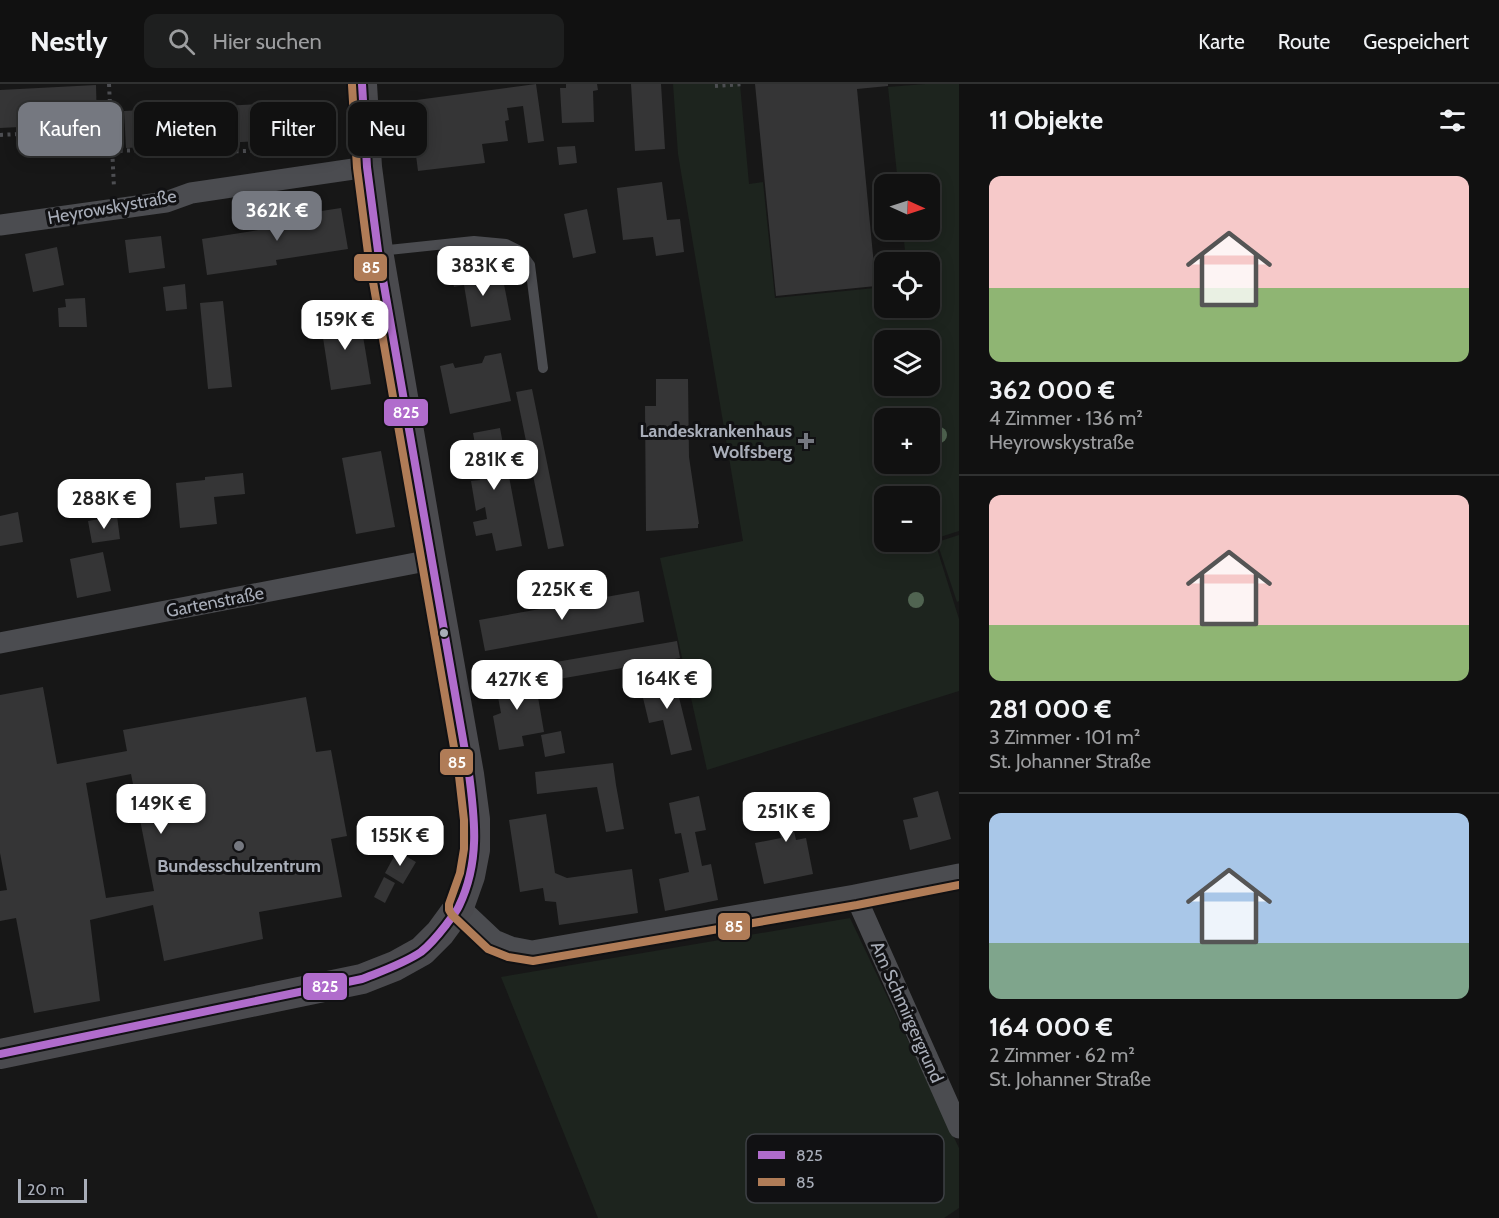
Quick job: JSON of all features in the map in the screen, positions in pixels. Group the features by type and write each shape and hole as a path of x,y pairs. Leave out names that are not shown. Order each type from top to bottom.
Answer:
{"street":[{"path":"0,1053 362,979 395,966 422,951 440,933 459,907 470,876 475,850 475,819 378,251 367,167 362,84"},
{"name":"Heyrowskystraße","path":"0,225 166,202 191,193 367,167"},
{"name":"Gartenstraße","path":"0,643 431,560"},
{"path":"459,907 494,940 511,947 532,951 855,895 959,874"},
{"name":"Am Schmirgergrund","path":"855,895 959,1128"}],"lane":[{"path":"378,251 474,241 506,244 520,251 530,265 543,368"}],"path":[{"path":"109,84 110,102"},
{"path":"715,86 744,84"},
{"path":"0,135 18,134"},
{"path":"122,151 149,150 149,154 250,151"},
{"path":"112,156 116,209"}],"shaded area":[{"name":"Landeskrankenhaus Wolfsberg","path":"673,84 740,84 749,184 763,182 775,298 874,288 874,318 940,318 940,252 905,252 904,240 940,240 940,174 897,174 888,87 959,84 959,531 940,537 940,486 874,486 874,552 938,552 959,619 959,691 707,770 660,558 743,541 678,154"},
{"path":"959,535 959,601 957,602 940,551 940,541"},
{"path":"850,918 959,1148 959,1208 944,1218 598,1218 501,977"}],"building":[{"path":"536,84 544,141 528,143 523,106 507,108 509,120 505,121 508,141 482,144 485,163 418,171 416,156 427,156 427,102 409,101"},
{"path":"566,84 597,84 598,90 593,91 594,122 562,123 560,88 566,88"},
{"path":"631,84 661,84 665,149 635,151"},
{"path":"755,84 888,84 888,86 857,89 874,286 776,296"},
{"path":"96,85 96,102 18,102 18,127 0,128 0,90"},
{"path":"238,105 250,105 250,142 238,142"},
{"path":"134,110 134,148 126,148 124,111"},
{"path":"575,146 577,163 559,165 557,147"},
{"path":"662,182 667,220 680,219 684,252 656,256 653,237 623,240 617,188"},
{"path":"341,208 348,249 276,260 277,265 207,275 202,239 271,228 269,219"},
{"path":"587,209 596,253 573,258 564,214"},
{"path":"161,236 165,268 129,273 125,240"},
{"path":"57,247 64,285 33,292 25,254"},
{"path":"472,266 474,279 502,274 511,320 471,327 464,285 454,287 450,270"},
{"path":"185,284 187,309 166,311 163,287"},
{"path":"85,298 87,327 59,327 58,308 66,307 65,299"},
{"path":"223,301 232,387 208,389 200,303"},
{"path":"359,312 371,384 331,390 320,318"},
{"path":"501,353 511,401 450,414 440,366 453,363 455,368 482,363 485,356"},
{"path":"656,379 688,379 689,457 698,528 646,531 645,406 656,406"},
{"path":"532,389 564,546 548,549 516,392"},
{"path":"500,428 522,546 496,551 492,533 476,536 473,522 487,519 485,507 476,511 471,481 480,480 476,461 464,464 462,453 476,450 473,433"},
{"path":"381,451 395,527 356,534 342,458"},
{"path":"243,473 245,494 214,497 217,524 180,528 176,483"},
{"path":"18,512 23,542 0,546 0,516"},
{"path":"117,516 120,539 92,543 88,521"},
{"path":"103,552 111,591 77,598 70,559"},
{"path":"639,591 644,622 485,651 479,620"},
{"path":"677,641 680,658 536,683 533,666"},
{"path":"673,673 692,750 671,755 663,720 649,723 639,681"},
{"path":"534,674 544,732 522,736 524,746 499,750 493,716 501,713 495,681"},
{"name":"Bundesschulzentrum","path":"43,687 57,764 127,751 123,730 306,697 316,752 331,750 347,836 331,839 342,897 259,912 263,939 164,961 153,905 90,920 100,1001 34,1013 16,918 0,921 0,891 7,890 0,853 0,695","holes":["131,774 154,891 106,898 86,783"]},
{"path":"561,731 565,753 545,757 541,735"},
{"path":"613,763 624,829 606,832 597,787 537,794 535,772"},
{"path":"938,791 951,839 910,850 903,820 918,817 913,798"},
{"path":"803,793 810,827 794,831 796,840 806,838 813,874 764,884 755,843 781,838 773,799"},
{"path":"699,796 706,830 695,832 702,866 711,864 718,900 665,911 659,879 689,872 681,833 675,834 669,803"},
{"path":"546,814 555,873 567,878 632,869 638,913 559,925 556,902 545,901 543,888 520,892 509,820"},
{"path":"397,851 416,862 403,884 385,873"},
{"path":"384,877 395,883 385,903 374,897"}],"transit line":[{"name":"825","path":"0,1054 362,979 400,964 424,949 455,914 466,890 474,841 469,774 378,251 367,167 362,84"},
{"name":"85","path":"352,85 357,168 368,253 459,776 464,820 464,849 460,873 449,904 452,915 488,949 508,957 533,961 959,885"}],"place":[{"name":"Landeskrankenhaus Wolfsberg","path":"806,441"},
{"name":"Bundesschulzentrum","path":"239,846"}]}
